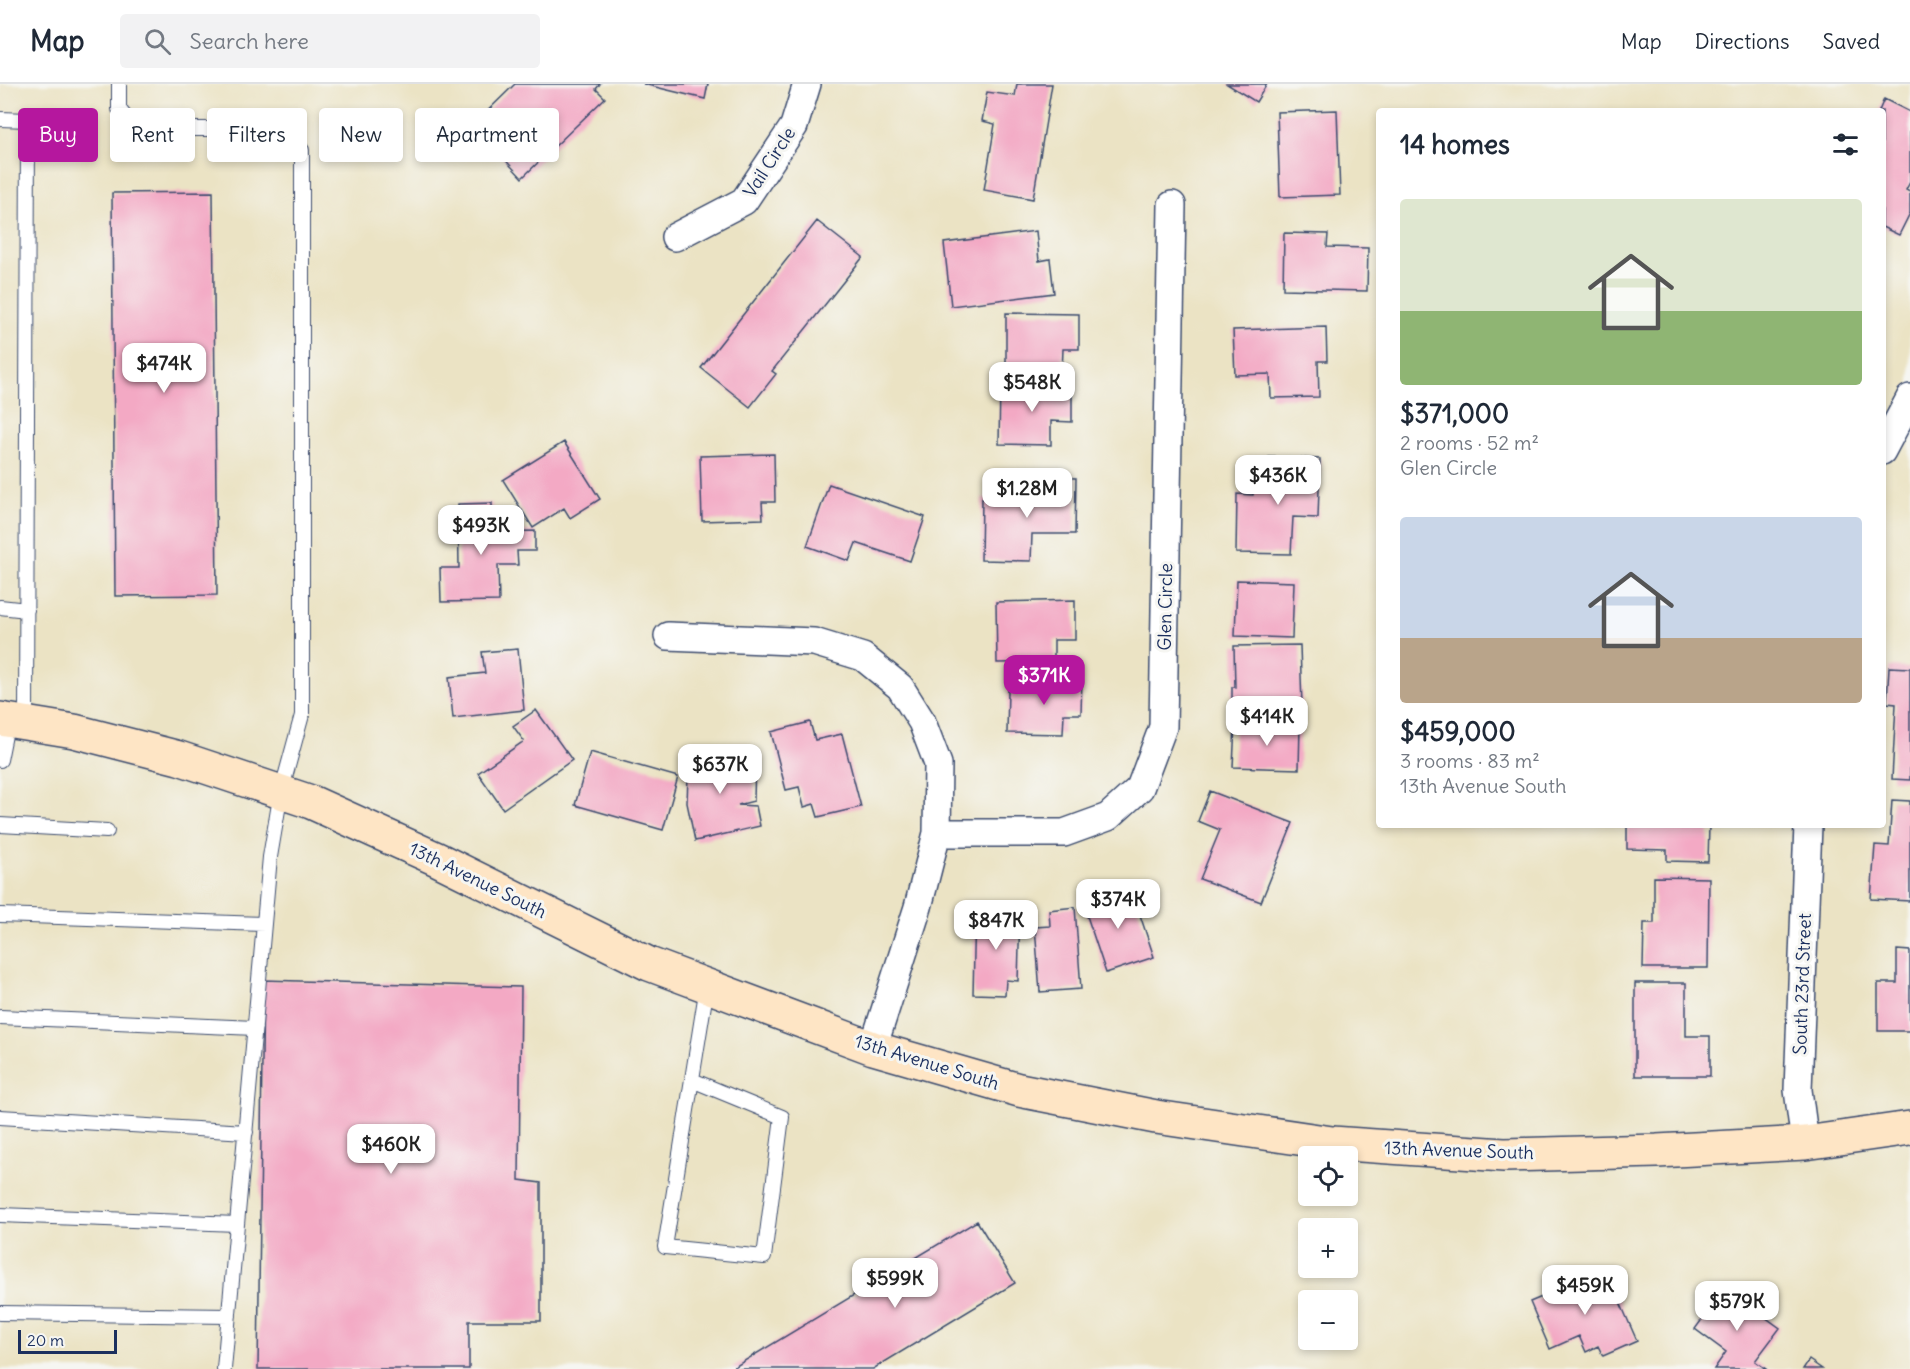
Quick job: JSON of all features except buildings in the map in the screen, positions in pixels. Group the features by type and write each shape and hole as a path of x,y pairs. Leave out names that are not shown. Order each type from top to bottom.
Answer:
{"street":[{"name":"Vail Circle","path":"675,237 744,201 794,126 807,84"},
{"name":"Glen Circle","path":"937,833 1064,834 1108,818 1140,788 1163,728 1172,205"},
{"path":"1886,443 1910,398"},
{"path":"668,636 814,642 863,657 900,687 922,722 938,764 937,833 918,907 873,1048"},
{"name":"13th Avenue South","path":"12,721 74,731 180,758 310,802 437,859 649,964 873,1048 1019,1090 1156,1117 1353,1145 1504,1155 1657,1151 1805,1143 1910,1128"},
{"name":"South 23rd Street","path":"1805,1143 1798,1090 1808,828"}],"lane":[{"path":"119,84 119,109 135,129 280,129 302,150 302,715 281,792 270,857 224,1369"},
{"path":"0,119 28,120 27,610 12,721 0,760"},
{"path":"0,607 27,610"},
{"path":"0,825 107,831"},
{"path":"0,915 264,924"},
{"path":"692,1080 782,1117 764,1257 665,1247 707,986"},
{"path":"0,1017 255,1028"},
{"path":"0,1117 246,1132"},
{"path":"0,1215 237,1224"},
{"path":"0,1313 229,1316"}]}
